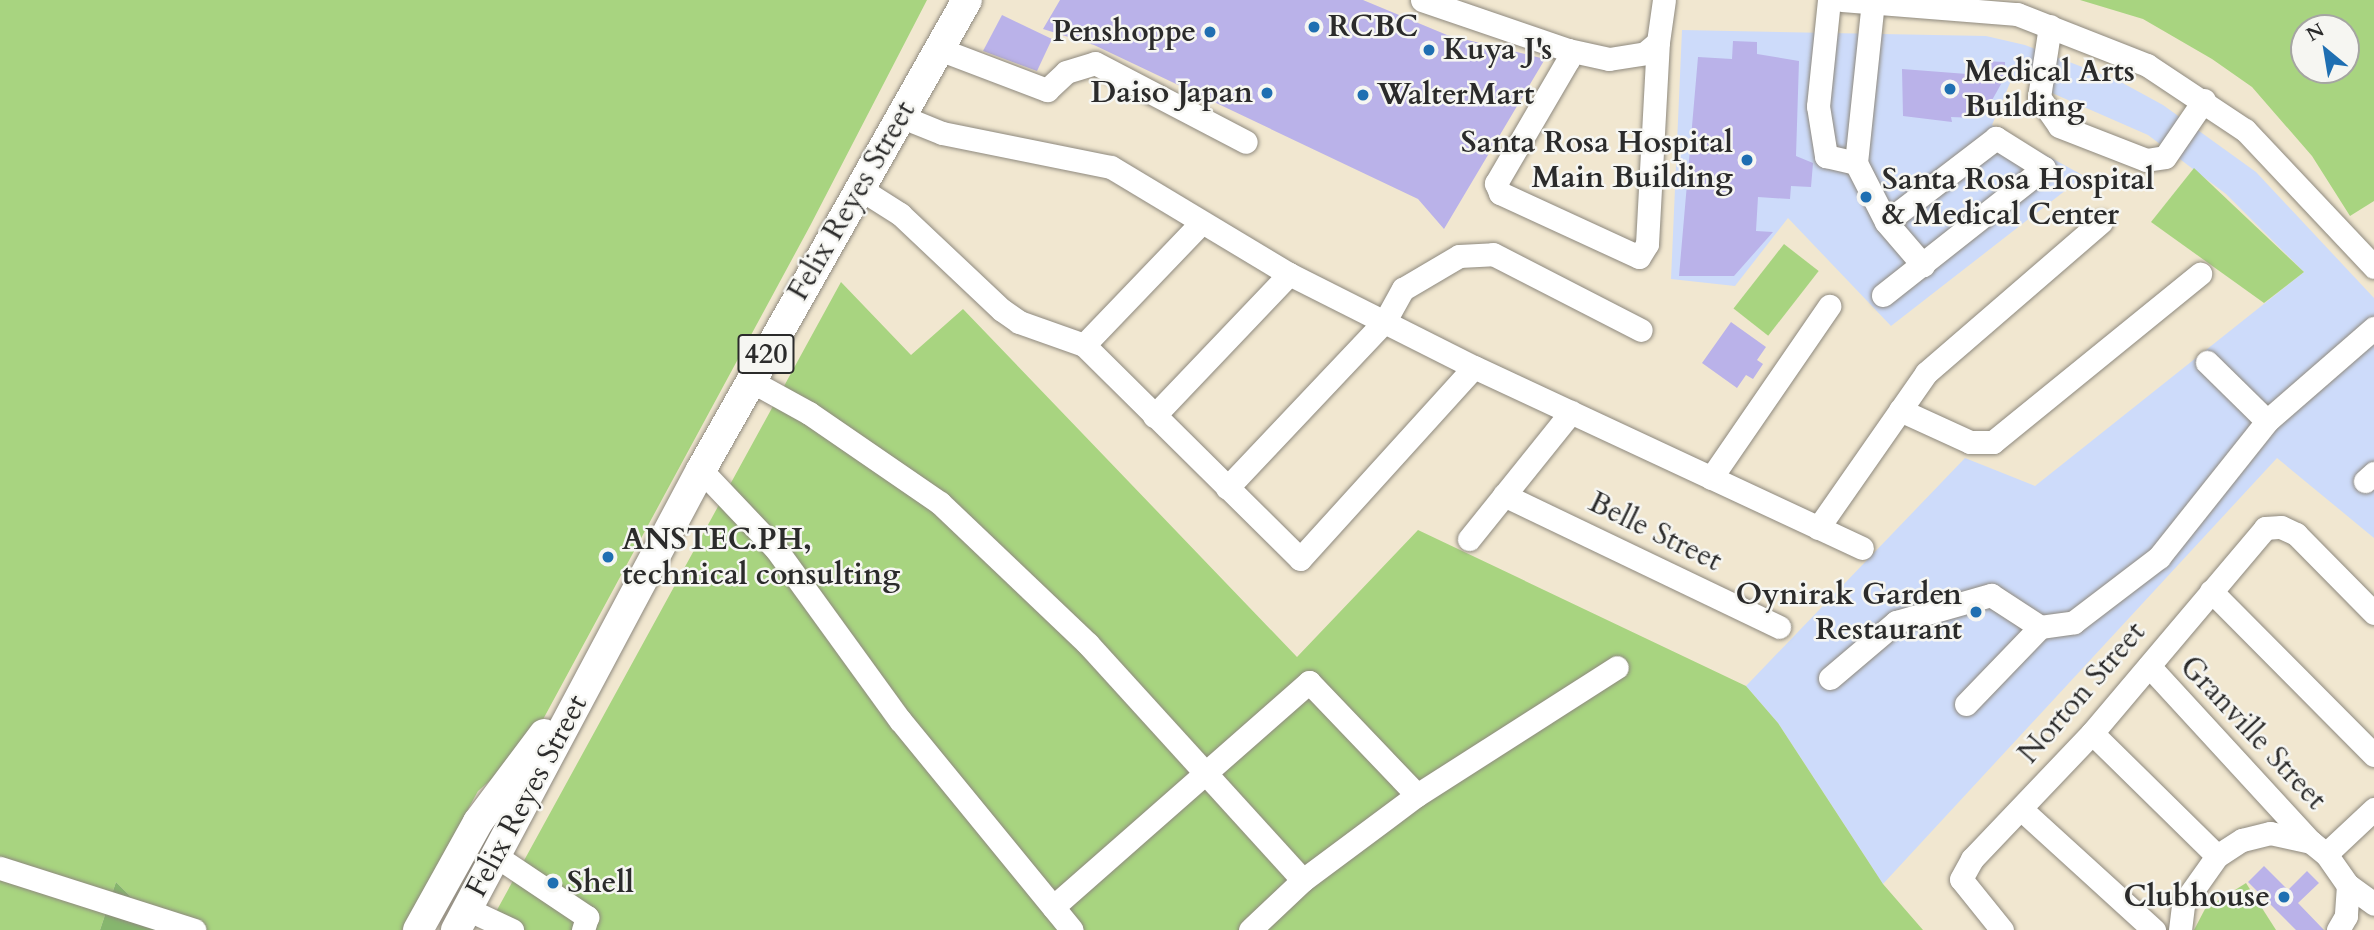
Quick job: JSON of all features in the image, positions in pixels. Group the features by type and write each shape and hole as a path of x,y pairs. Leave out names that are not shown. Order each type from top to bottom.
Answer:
{"main road":[{"name":"Felix Reyes Street","path":"461,919 701,470 967,0"},
{"name":"Felix Reyes Street","path":"418,930 478,822 598,661"}],"street":[{"path":"1422,0 1567,50 1628,58 1658,43"},
{"path":"1567,50 1568,60 1497,174 1496,183 1500,192 1639,257 1647,244 1658,43 1664,0"},
{"path":"1829,0 1818,106 1826,156 1856,163"},
{"path":"1842,0 2020,7 2050,26 2147,65 2204,100 2245,130 2374,267"},
{"path":"1872,1 1856,163 1886,222 1923,265"},
{"path":"2050,26 2039,97 2059,126 2146,160 2165,157 2204,100"},
{"path":"939,49 1047,90 1066,72 1095,64 1246,142"},
{"path":"900,116 942,133 1111,167 1200,223 1289,274 1475,367 1862,548"},
{"path":"1883,295 2044,168 1996,138 1886,222"},
{"path":"859,188 900,214 1002,310 1019,322 1084,345 1300,559 1475,367"},
{"path":"1818,528 1926,373 2101,222"},
{"path":"1084,345 1200,223"},
{"path":"1227,488 1385,321 1403,289 1459,256 1493,254 1641,330"},
{"path":"1154,416 1289,274"},
{"path":"1900,410 1970,442 1993,442 2200,274"},
{"path":"1711,478 1829,306"},
{"path":"1966,704 2040,627 2074,622 2159,556 2267,421 2374,328"},
{"path":"2207,362 2267,421"},
{"path":"751,381 809,414 940,503 1088,644 1206,770 1303,880"},
{"path":"1469,539 1571,412"},
{"path":"701,470 776,549 900,720 1072,930"},
{"name":"Belle Street","path":"1504,495 1779,627"},
{"name":"Norton Street","path":"2002,930 1975,900 1961,879 1972,859 2092,733 2265,528 2281,527 2296,534 2374,613"},
{"path":"2211,591 2374,755"},
{"path":"1830,678 1896,622 1991,595 2040,627"},
{"name":"Granville Street","path":"2149,666 2319,848 2348,885 2374,904"},
{"path":"1251,930 1303,880 1417,795 1617,667"},
{"path":"1053,907 1309,682 1417,795"},
{"path":"2092,733 2217,856"},
{"path":"2021,809 2154,930"},
{"path":"2180,930 2183,904 2217,856 2242,840 2270,833 2319,848 2374,809"},
{"path":"496,856 587,917 583,930"},
{"path":"0,867 194,930"},
{"path":"2338,930 2346,916 2348,885"},
{"path":"461,919 512,930"}],"shaded area":[{"path":"1682,30 1986,36 2025,45 2119,81 2163,105 2256,172 2374,298 2374,538 2277,458 1883,884 1778,723 1746,686 1965,458 2035,486 2304,272 2226,194 2148,135 2013,76 1992,125 2084,176 1891,326 1788,218 1735,286 1671,279"}],"green space":[{"path":"0,0 927,0 810,226 527,749 478,791 402,930 164,930 116,882 100,930 0,930"},
{"path":"2080,0 2374,0 2374,201 2350,216 2312,156 2252,87 2212,59 2143,19"},
{"path":"2194,168 2304,272 2264,303 2151,222"},
{"path":"1784,244 1819,271 1768,336 1734,309"},
{"path":"841,282 911,355 963,309 1297,657 1418,530 1746,686 1778,723 1883,884 1923,930 486,930"},
{"path":"116,882 164,930 100,930"},
{"path":"2246,883 2276,930 2194,930 2205,909"}],"building":[{"name":"WalterMart","path":"1060,0 1363,0 1447,35 1545,59 1444,229 1418,199 1094,45 1043,29"},
{"path":"1002,15 1052,39 1037,71 983,51"},
{"name":"Santa Rosa Hospital Main Building","path":"1733,41 1757,42 1757,54 1799,61 1796,156 1813,163 1811,187 1791,186 1790,199 1758,197 1756,231 1773,232 1734,276 1679,276 1698,57 1732,59"},
{"name":"Medical Arts Building","path":"1982,61 2005,62 2005,77 1991,102 1977,102 1977,118 1951,117 1952,122 1903,116 1902,69 1980,75"},
{"path":"1731,322 1766,347 1757,360 1763,364 1753,379 1746,375 1737,388 1702,363"},
{"name":"Clubhouse","path":"2264,866 2288,890 2307,871 2319,883 2298,903 2324,930 2296,930 2248,882"}],"place":[{"name":"RCBC","path":"1314,27"},
{"name":"Penshoppe","path":"1210,32"},
{"name":"Kuya J's","path":"1429,50"},
{"name":"Medical Arts Building","path":"1950,89"},
{"name":"Daiso Japan","path":"1267,93"},
{"name":"WalterMart","path":"1363,95"},
{"name":"Santa Rosa Hospital Main Building","path":"1747,160"},
{"name":"Santa Rosa Hospital & Medical Center","path":"1866,197"},
{"name":"ANSTEC.PH, technical consulting","path":"608,557"},
{"name":"Oynirak Garden Restaurant","path":"1976,612"},
{"name":"Shell","path":"553,883"},
{"name":"Clubhouse","path":"2284,897"}]}
